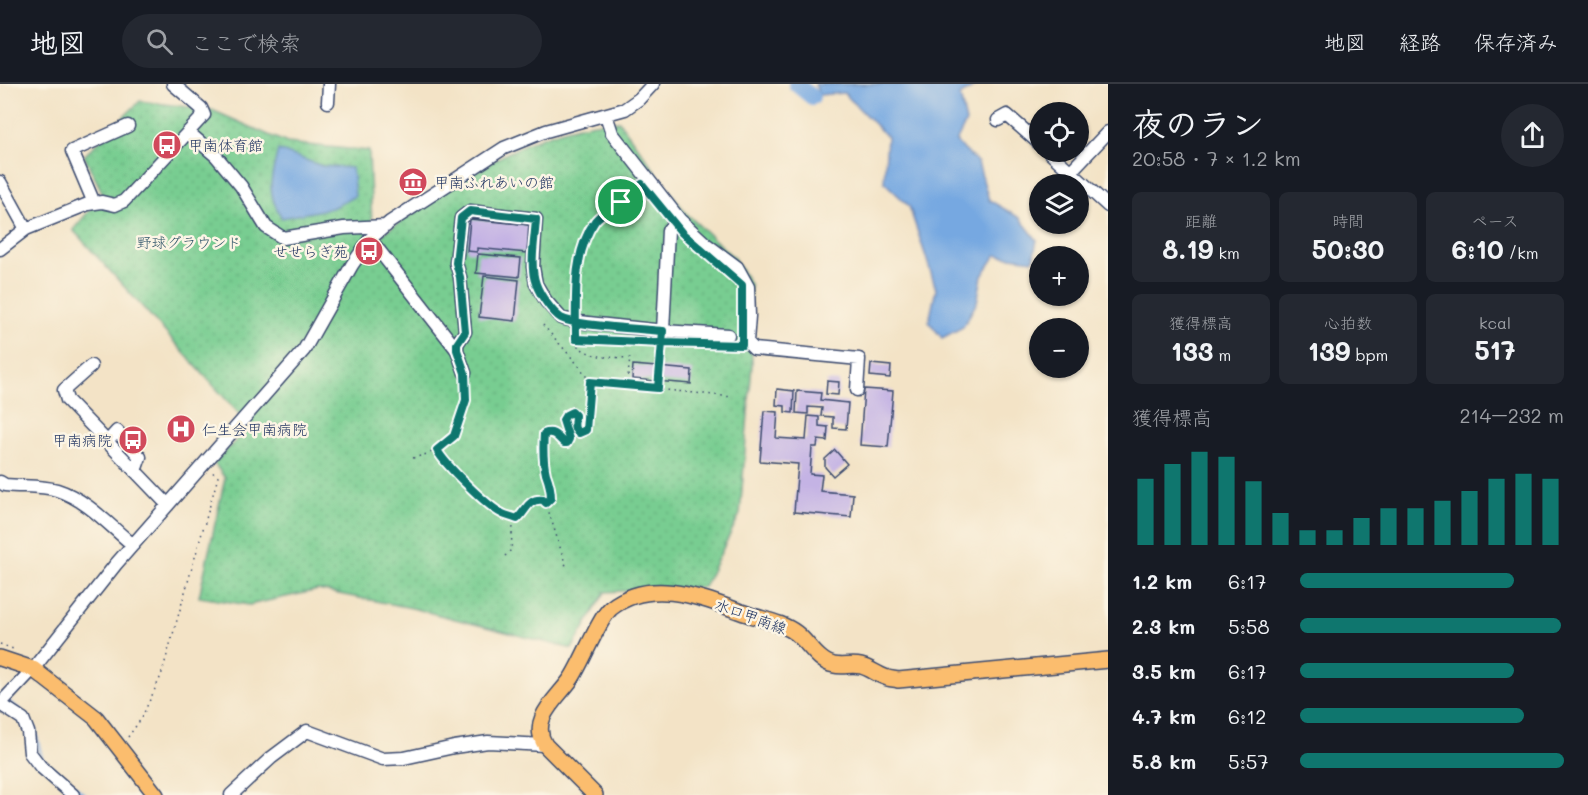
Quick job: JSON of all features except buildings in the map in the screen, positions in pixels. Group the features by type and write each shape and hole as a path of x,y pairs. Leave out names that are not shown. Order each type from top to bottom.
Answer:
{"main road":[{"name":"水口甲南線","path":"545,745 540,736 542,716 580,666 609,609 626,600 650,592 674,592 699,598 782,625 795,632 823,660 834,665 857,665 870,668 885,678 898,680 1108,660"},
{"path":"0,658 33,669 96,718 156,795"},
{"path":"545,745 595,795"}],"street":[{"path":"0,249 26,229 88,204 115,205 124,201 204,115 201,108 173,84"},
{"path":"328,102 329,84"},
{"path":"73,795 40,766 30,753 28,732 23,719 0,704 33,669 133,545 304,350 352,265 370,239 504,148 546,131 625,109 639,99 653,84"},
{"path":"606,115 612,132 681,220 706,244 737,267 748,287 747,342 754,349 859,359 857,390"},
{"path":"998,120 1007,115 1029,134"},
{"path":"94,203 72,151 128,126"},
{"path":"188,132 216,156 241,186 266,227 283,238 344,228 386,226"},
{"path":"1071,171 1108,132"},
{"path":"1060,162 1108,206"},
{"path":"0,182 26,229"},
{"path":"457,350 457,344 465,332 460,277 456,263 457,246 461,218 470,211 536,219 533,267 536,284 546,301 561,318 663,337 728,335"},
{"path":"663,337 668,230 681,220"},
{"path":"370,239 457,350 465,373"},
{"path":"91,366 64,390 67,400 168,505"},
{"path":"0,482 11,486 55,490 72,496 133,545"},
{"path":"231,795 271,758 307,731 383,759 404,758 488,742 545,745"}],"path":[{"path":"576,318 576,287 583,246 596,220 642,184"},
{"path":"543,325 580,367 590,382 586,430 579,433 576,431 574,428 575,415 572,412 563,420 569,439 567,443 550,432 544,434 542,450 551,487 551,498 546,503"},
{"path":"576,328 576,344 583,351 603,357 630,358 627,386"},
{"path":"658,388 663,337"},
{"path":"576,339 663,337 674,343"},
{"path":"413,458 437,450 454,436 466,400 465,373"},
{"path":"590,382 733,397"},
{"path":"437,450 441,459 459,478 502,514 517,519"},
{"path":"121,748 141,719 161,676 218,477 203,465"},
{"path":"505,556 511,550 512,528 517,519 528,503 537,499 546,503 566,566"},
{"path":"0,644 16,649"}],"green space":[{"name":"野球グラウンド","path":"140,101 212,110 287,143 369,151 373,251 384,233 495,160 554,133 586,124 619,121 686,213 734,258 750,284 752,364 740,514 704,587 605,592 572,649 412,608 318,590 249,605 199,597 225,478 214,463 250,426 73,230 103,194 84,156"}],"water":[{"path":"815,84 978,84 960,96 966,122 956,142 978,163 989,200 1020,218 1029,230 1029,234 1032,234 1037,240 1036,246 1029,246 1029,259 996,255 982,276 977,302 963,327 942,338 929,322 936,289 909,206 884,182 887,137 844,93 819,95"},
{"path":"278,150 322,166 352,168 355,196 332,208 282,218 271,192"}],"waterway":[{"path":"796,84 812,97"},
{"path":"7,701 21,711"},
{"path":"30,724 35,730 42,760 85,795"}],"place":[{"name":"甲南体育館","path":"167,145"},
{"name":"甲南ふれあいの館","path":"413,182"},
{"name":"せせらぎ苑","path":"369,251"},
{"name":"仁生会甲南病院","path":"181,429"},
{"name":"甲南病院","path":"133,440"}],"route":[{"path":"621,202 596,220 583,246 576,287 576,339 662,343 663,331 579,322 561,318 546,301 536,284 533,267 536,219 470,211 461,218 456,263 460,277 465,332 457,344 457,350 465,373 466,400 454,436 437,450 441,459 459,478 502,514 517,519 523,514 528,503 537,499 546,503 551,498 551,487 542,450 544,434 550,432 567,443 569,439 563,420 572,412 575,415 574,428 576,431 579,433 586,430 590,382 658,388 662,343 742,345 742,285 682,233 642,184 621,202"}]}
